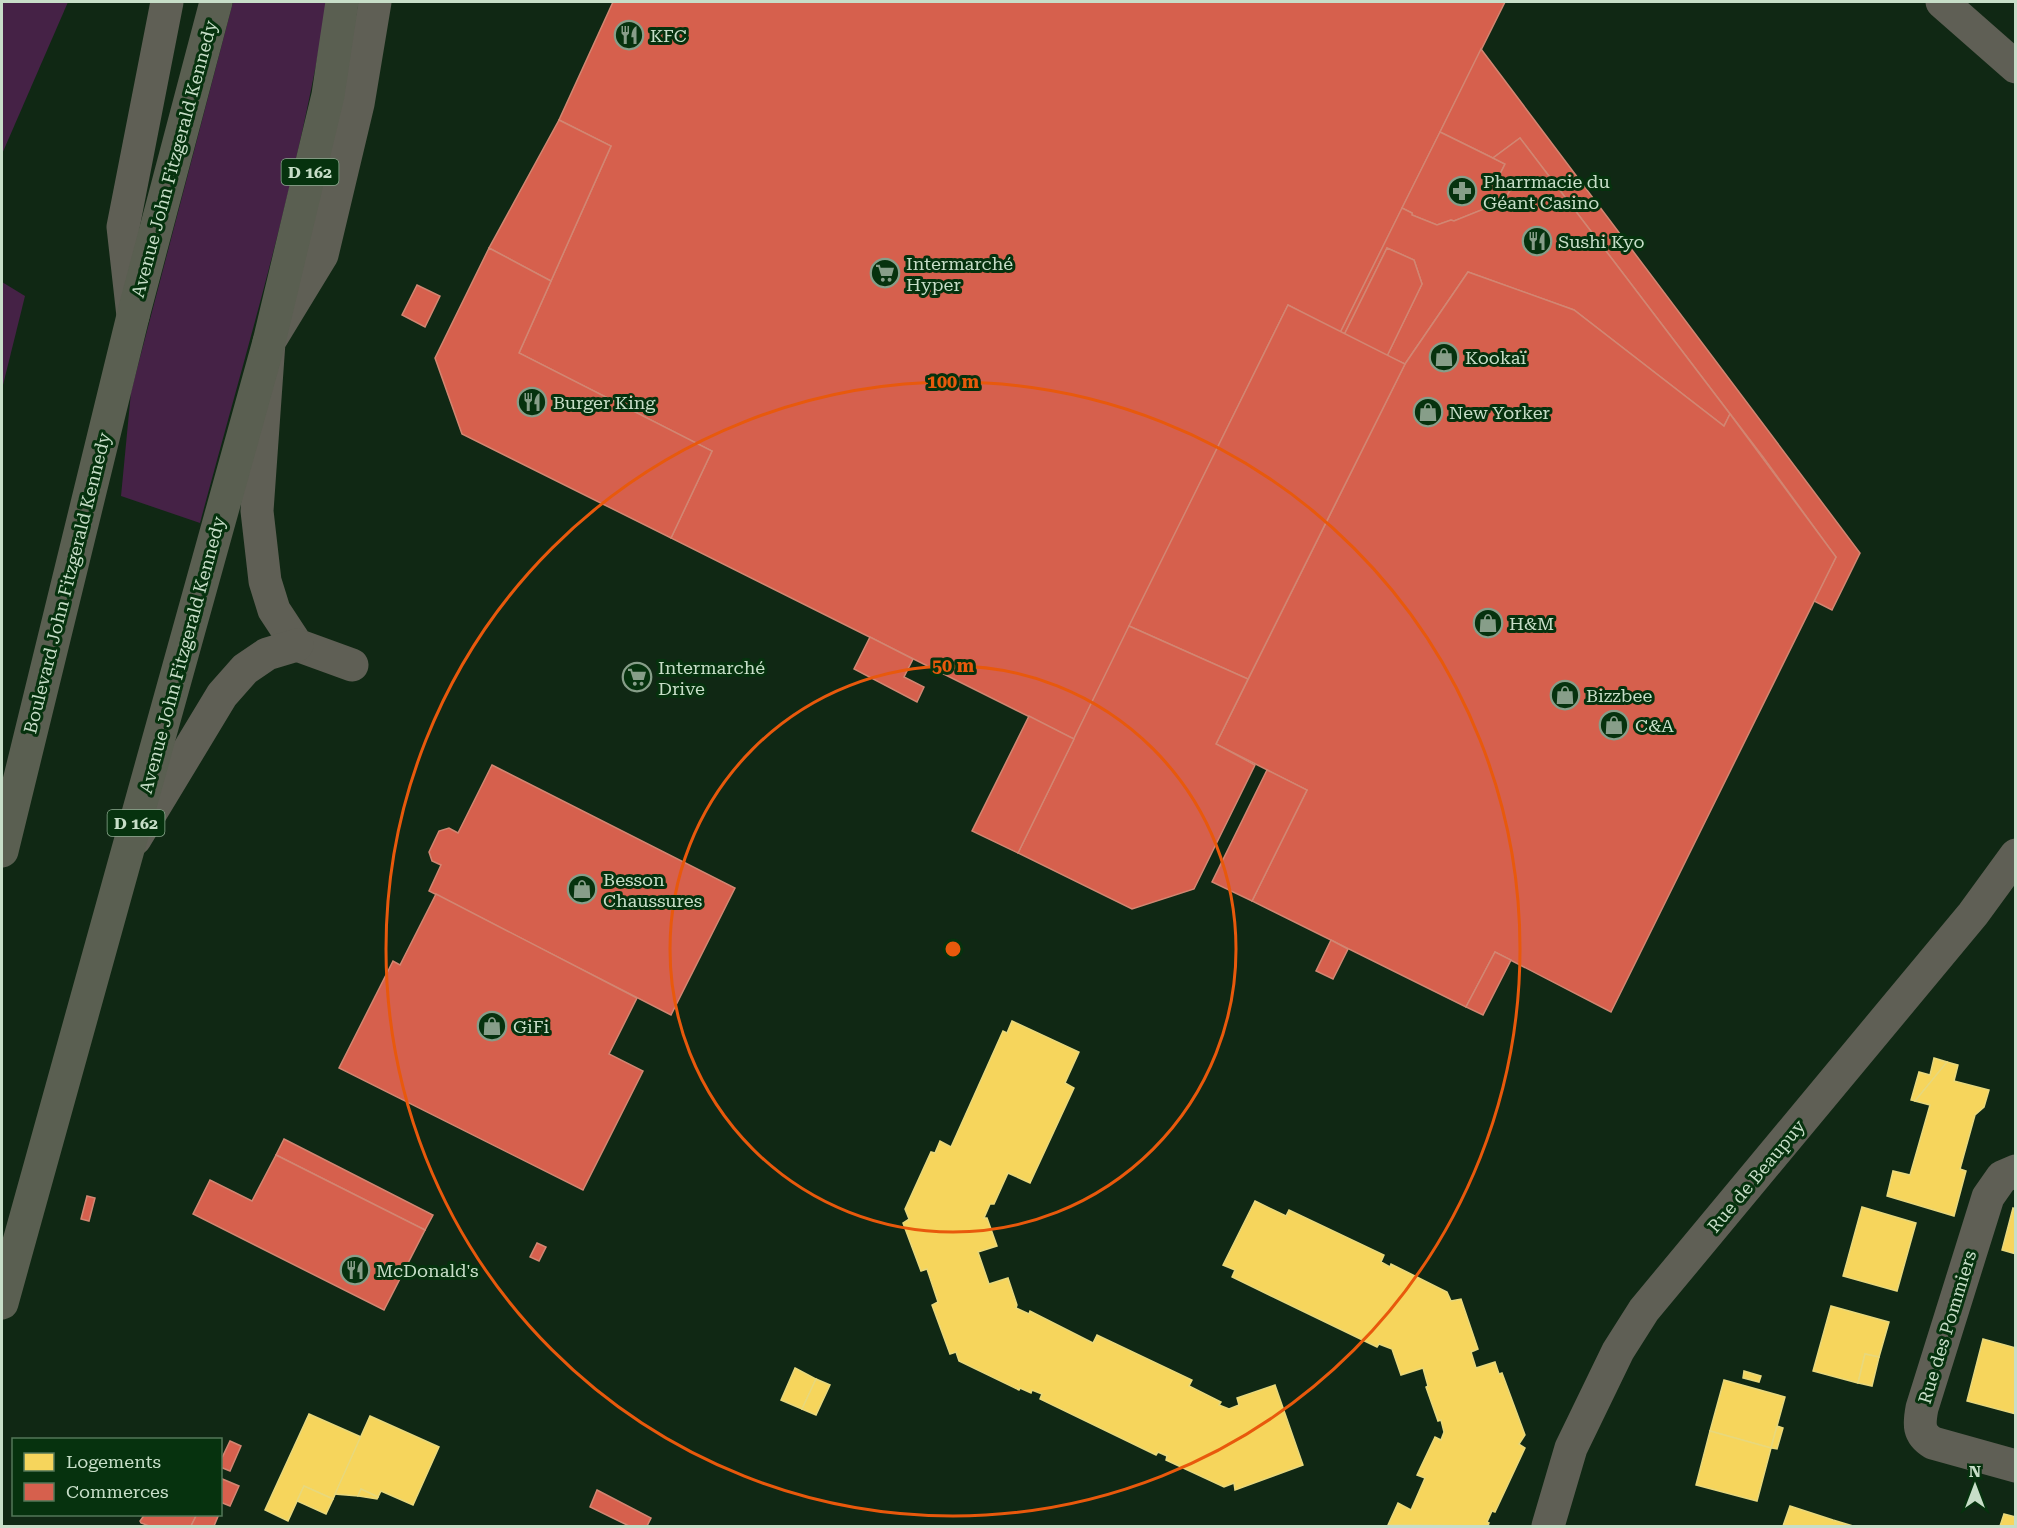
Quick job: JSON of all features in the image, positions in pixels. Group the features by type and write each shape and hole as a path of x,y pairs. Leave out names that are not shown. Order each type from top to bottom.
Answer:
{"main road":[{"name":"Avenue John Fitzgerald Kennedy","path":"133,316 216,2"},
{"name":"Avenue John Fitzgerald Kennedy","path":"2,1303 269,342 328,95 342,2"},
{"name":"Boulevard John Fitzgerald Kennedy","path":"2,851 133,316"}],"street":[{"path":"133,316 123,227 167,2"},
{"path":"297,645 274,609 265,580 257,511 269,342 322,255 358,104 375,2"},
{"path":"1942,2 2016,67"},
{"path":"128,851 222,694 245,669 267,654 297,645 352,665"},
{"name":"Rue de Beaupuy","path":"1548,1527 1571,1448 1618,1351 1644,1310 1973,914 2016,855"},
{"name":"Rue des Pommiers","path":"2016,1171 2002,1177 1988,1197 1922,1408 1920,1423 1923,1436 1933,1443 2016,1466"}],"shaded area":[{"path":"2,2 68,2 2,154"},
{"path":"233,2 327,2 287,199 200,523 121,496 131,392"},
{"path":"2,282 25,296 2,389"}],"building: Logements":[{"path":"1012,1021 1079,1052 1065,1083 1074,1088 1030,1183 1008,1173 994,1204 990,1204 984,1218 987,1218 997,1246 978,1252 989,1284 1008,1278 1016,1308 1029,1314 1030,1311 1093,1343 1097,1335 1192,1380 1189,1386 1221,1402 1219,1405 1229,1409 1239,1405 1237,1398 1275,1385 1303,1465 1235,1490 1234,1483 1224,1487 1166,1460 1167,1456 1158,1452 1156,1455 1040,1399 1042,1394 1032,1390 1031,1393 1020,1388 1019,1390 959,1361 956,1352 950,1354 932,1305 938,1302 927,1269 921,1271 903,1223 909,1219 905,1209 931,1152 935,1153 940,1141 951,1147 1003,1031 1007,1033"},
{"path":"1934,1058 1947,1062 1915,1101 1911,1100 1919,1072 1930,1075"},
{"path":"1947,1062 1958,1065 1954,1081 1989,1090 1984,1107 1975,1115 1960,1169 1966,1171 1954,1216 1887,1196 1893,1171 1910,1175 1930,1105 1915,1101"},
{"path":"1255,1201 1286,1216 1289,1210 1384,1255 1381,1262 1390,1267 1391,1264 1447,1292 1451,1301 1461,1299 1478,1349 1471,1352 1476,1368 1495,1362 1499,1374 1502,1373 1525,1435 1519,1444 1525,1448 1495,1512 1492,1511 1487,1522 1488,1526 1388,1525 1398,1503 1411,1510 1425,1478 1417,1475 1435,1437 1441,1440 1444,1432 1426,1387 1428,1386 1423,1368 1401,1375 1392,1349 1379,1344 1377,1347 1232,1277 1235,1270 1223,1265"},
{"path":"1862,1207 1916,1223 1897,1291 1843,1276"},
{"path":"2013,1208 2016,1209 2016,1254 2002,1250"},
{"path":"1831,1306 1889,1322 1879,1357 1865,1354 1858,1383 1813,1371"},
{"path":"1983,1339 2016,1348 2016,1414 1967,1401"},
{"path":"1865,1354 1879,1357 1872,1386 1858,1383"},
{"path":"795,1368 816,1379 802,1409 781,1400"},
{"path":"1744,1371 1761,1376 1759,1382 1743,1378"},
{"path":"816,1379 830,1385 816,1415 802,1409"},
{"path":"1724,1380 1785,1397 1771,1448 1710,1431"},
{"path":"309,1414 361,1437 333,1499 304,1486 288,1521 265,1510"},
{"path":"370,1416 439,1447 413,1505 381,1491 378,1497 361,1489 358,1496 335,1494"},
{"path":"1777,1426 1783,1428 1777,1449 1771,1448"},
{"path":"1710,1431 1771,1448 1757,1501 1696,1485"},
{"path":"304,1486 333,1499 326,1514 297,1501"},
{"path":"361,1489 378,1497 377,1499 358,1496"},
{"path":"1790,1506 1833,1520 1853,1526 1783,1526"},
{"path":"2004,1514 2016,1517 2016,1526 2000,1526"}],"building: Commerces":[{"path":"613,2 1505,2 1340,333 1288,305 1074,739 671,538 712,451 519,353 611,146 559,120"},
{"path":"1481,49 1860,553 1832,610 1814,601 1836,557 1763,457 1520,138 1493,158 1440,132"},
{"path":"559,120 611,146 551,281 489,248"},
{"path":"1440,132 1505,164 1496,182 1511,189 1504,201 1454,221 1437,225 1412,215 1402,208"},
{"path":"1520,138 1730,414 1724,426 1574,310 1468,272 1405,364 1387,356 1422,284 1414,260 1387,248 1344,335 1340,333 1402,208 1412,215 1437,225 1454,221 1504,201 1511,189 1496,182 1505,164 1493,158"},
{"name":"Burger King","path":"489,248 551,281 519,353 712,451 671,538 462,434 435,358"},
{"path":"1387,248 1414,260 1422,284 1387,356 1344,335"},
{"path":"1468,272 1574,310 1724,426 1730,414 1836,557 1611,1012 1495,952 1466,1007 1252,901 1307,790 1216,744 1405,364"},
{"path":"417,285 440,296 425,327 402,315"},
{"path":"1288,305 1405,364 1248,679 1129,626"},
{"path":"1129,626 1248,679 1216,744 1255,765 1194,889 1132,909 1018,853"},
{"path":"870,637 913,659 904,677 924,687 917,702 854,669"},
{"path":"1029,716 1074,739 1018,853 972,831"},
{"name":"Besson Chaussures","path":"492,765 735,888 671,1015 429,891 441,865 432,861 429,852 439,831 449,828 458,833"},
{"path":"1267,770 1307,790 1252,901 1212,882"},
{"name":"GiFi","path":"436,894 637,998 609,1054 643,1071 583,1190 339,1068 393,961 400,965"},
{"path":"1331,940 1348,949 1333,979 1316,971"},
{"path":"1495,952 1511,960 1483,1015 1466,1007"},
{"path":"284,1139 433,1215 425,1230 276,1155"},
{"name":"McDonald's","path":"276,1155 425,1230 384,1310 193,1214 210,1180 252,1201"},
{"path":"87,1196 95,1198 89,1221 81,1219"},
{"path":"537,1243 546,1247 539,1261 530,1257"},
{"path":"230,1441 241,1446 230,1471 222,1468 222,1458"},
{"path":"222,1479 239,1486 230,1506 222,1503"},
{"path":"597,1490 651,1518 647,1526 629,1526 590,1507"},
{"path":"144,1516 196,1516 191,1526 149,1526 140,1521"},
{"path":"196,1516 218,1516 214,1526 191,1526"}],"place":[{"name":"KFC","path":"629,35"},
{"name":"Pharrmacie du Géant Casino","path":"1462,191"},
{"name":"Sushi Kyo","path":"1537,241"},
{"name":"Intermarché Hyper","path":"885,273"},
{"name":"Kookaï","path":"1444,357"},
{"name":"Burger King","path":"532,402"},
{"name":"New Yorker","path":"1428,412"},
{"name":"H&M","path":"1488,623"},
{"name":"Intermarché Drive","path":"637,677"},
{"name":"Bizzbee","path":"1565,695"},
{"name":"C&A","path":"1614,725"},
{"name":"Besson Chaussures","path":"582,889"},
{"name":"GiFi","path":"492,1026"},
{"name":"McDonald's","path":"355,1270"}]}
